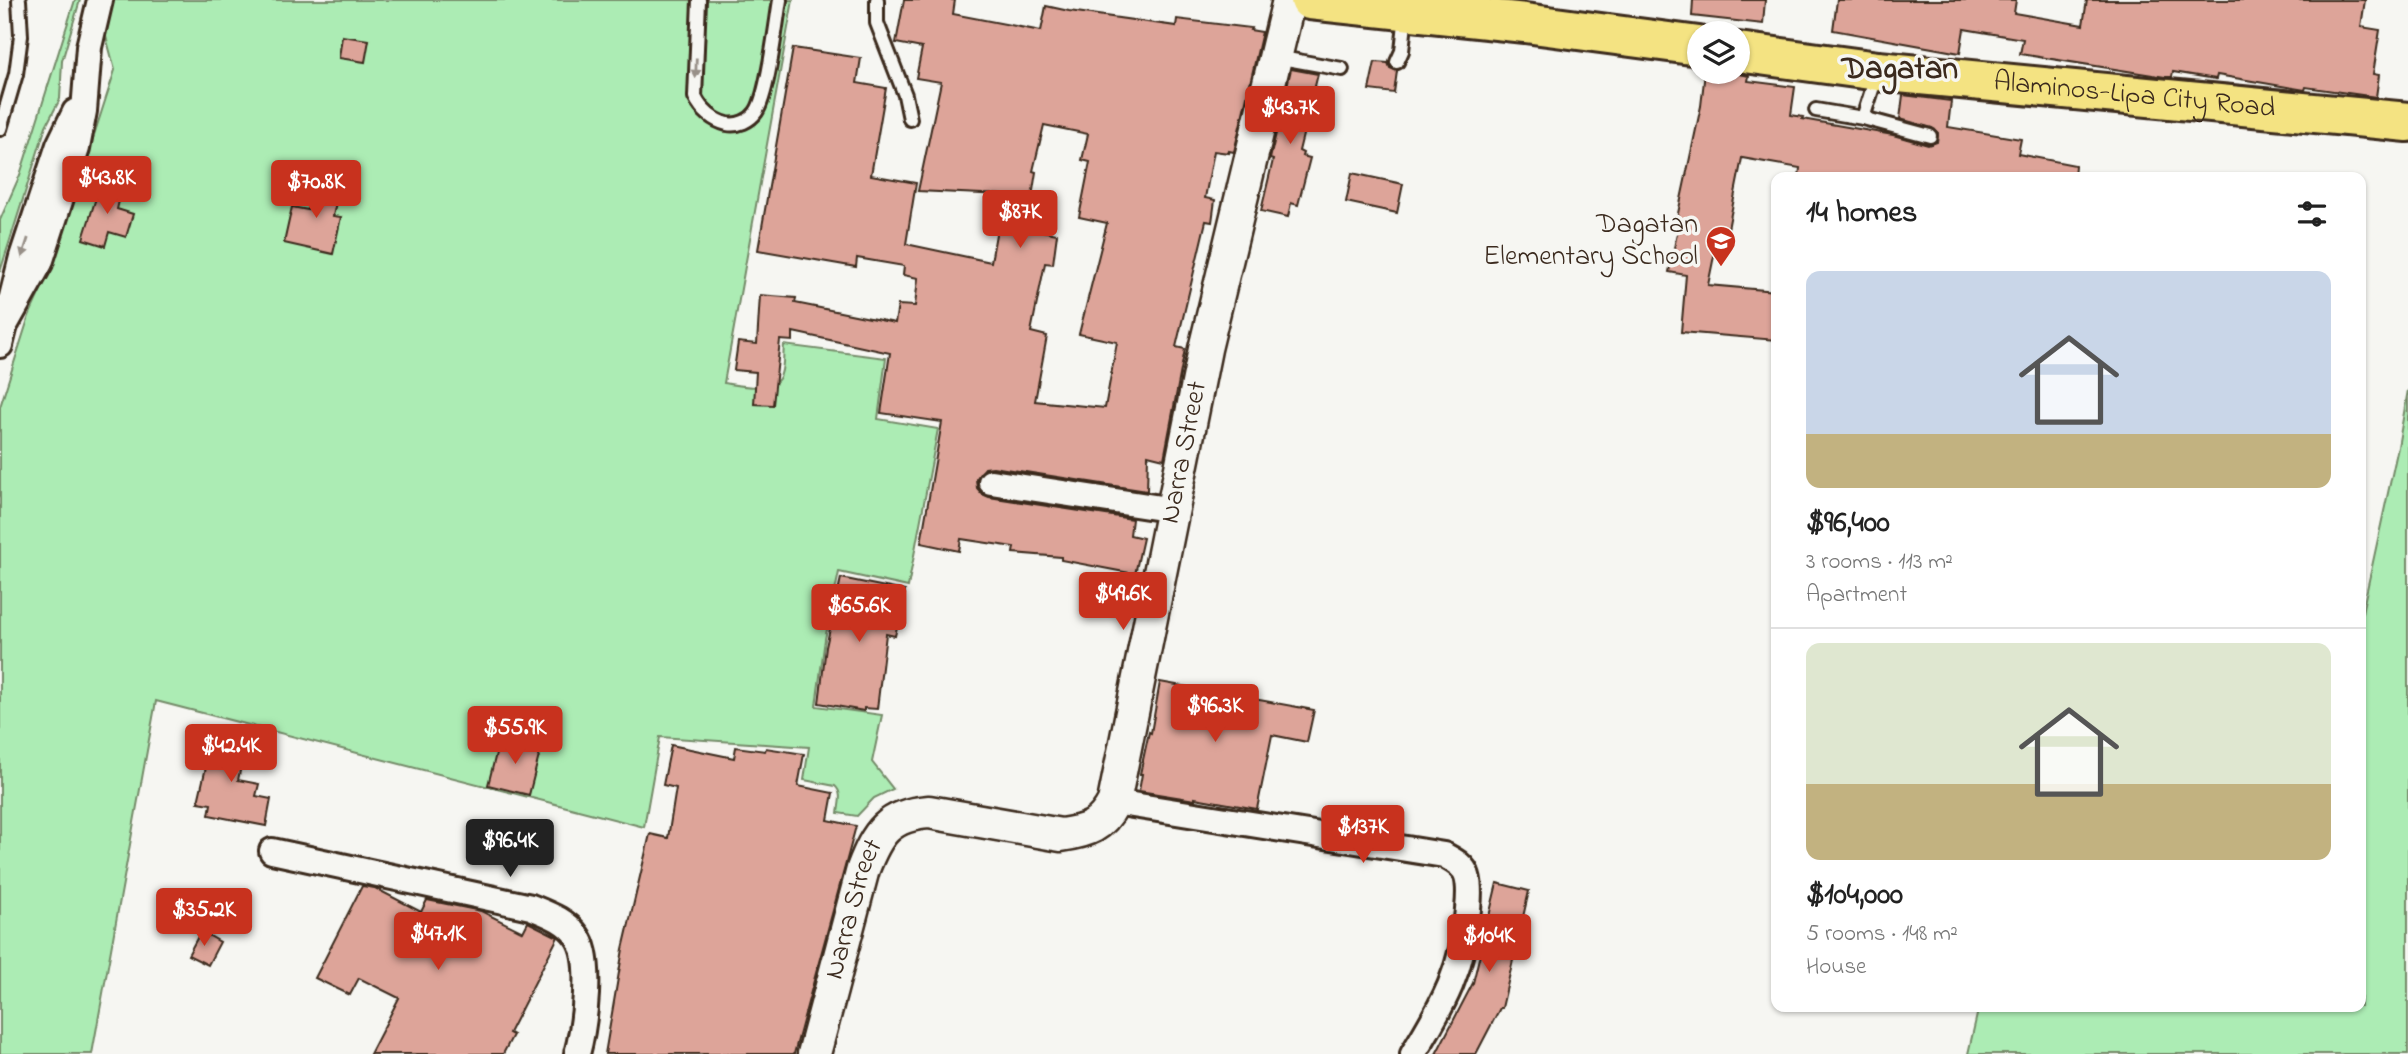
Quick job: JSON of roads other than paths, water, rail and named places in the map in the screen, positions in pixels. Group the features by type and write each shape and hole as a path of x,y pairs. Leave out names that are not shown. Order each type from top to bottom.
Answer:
{"main road":[{"path":"1310,0 1527,11 1687,44"},
{"name":"Alaminos-Lipa City Road","path":"1750,54 1878,71 2408,122"}],"street":[{"path":"4,333 20,264 59,145 85,93 89,47 100,0"},
{"name":"Narra Street","path":"814,1054 863,869 872,846 886,826 908,814 929,813 1061,835 1095,826 1106,817 1114,802 1205,349 1289,0"},
{"path":"991,482 1174,510"},
{"path":"1114,802 1444,855 1459,863 1467,875 1466,939 1449,990 1413,1054"},
{"path":"272,851 531,907 557,918 578,937 587,978 582,1034 576,1054"}],"lane":[{"path":"0,129 18,61 21,36 19,0"},
{"path":"699,0 695,97 701,110 717,121 732,125 746,121 756,112 763,97 780,0"},
{"path":"877,0 877,23 905,95 910,119"},
{"path":"1397,62 1402,51 1407,5"},
{"path":"1276,57 1342,69"},
{"path":"1863,118 1878,71"},
{"path":"1816,110 1863,118 1930,136"}],"place":[{"name":"Dagatan Elementary School","path":"1721,268"}],"district":[{"name":"Dagatan","path":"1900,70"}]}
